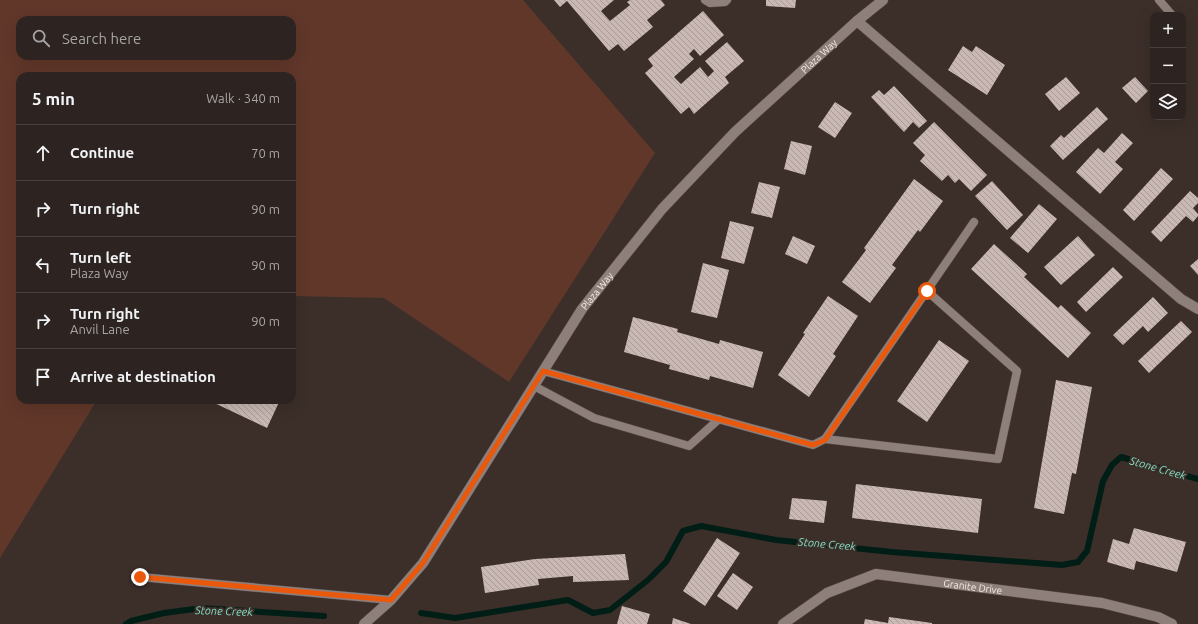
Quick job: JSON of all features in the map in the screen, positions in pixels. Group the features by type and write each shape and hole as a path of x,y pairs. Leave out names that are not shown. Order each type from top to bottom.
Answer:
{"street":[{"name":"Plaza Way","path":"364,624 391,600 423,563 582,309 662,209 736,132 857,21 883,0"},
{"path":"857,21 1181,298 1198,309"},
{"name":"Granite Drive","path":"783,624 827,593 876,574 1102,603 1158,617 1172,624"}],"lane":[{"path":"705,0 710,3 725,2 727,0"},
{"path":"1159,0 1169,12"},
{"path":"825,440 974,222"},
{"path":"543,371 813,445 825,440 998,459 1016,371 927,291"},
{"path":"534,386 594,418 689,446 719,419"},
{"path":"140,577 391,600"}],"shaded area":[{"path":"0,0 523,0 655,153 509,382 384,298 296,296 296,72 16,72 16,404 95,404 0,558"}],"building":[{"path":"554,0 614,0 601,11 610,21 630,5 627,2 630,0 661,0 665,5 647,20 653,27 624,51 618,44 609,51 567,1 560,7"},
{"path":"766,0 796,0 795,8 766,6"},
{"path":"703,11 724,35 700,56 694,49 689,54 694,59 674,77 681,84 700,67 708,77 714,71 705,61 727,42 744,61 725,77 729,83 694,114 689,107 681,114 645,73 653,66 648,59"},
{"path":"963,46 972,52 976,46 1005,65 987,95 948,70"},
{"path":"1066,77 1080,93 1059,111 1045,94"},
{"path":"1135,77 1148,91 1136,103 1122,88"},
{"path":"894,86 927,121 919,128 913,122 904,132 871,97 879,90 884,95"},
{"path":"835,102 852,113 835,138 818,127"},
{"path":"1097,107 1108,119 1063,160 1050,146 1061,135 1064,138"},
{"path":"934,122 987,175 971,191 959,179 955,183 948,175 942,181 920,161 925,155 913,143"},
{"path":"1122,133 1133,143 1115,162 1123,169 1100,194 1076,172 1098,148 1104,153"},
{"path":"791,141 812,146 805,175 784,169"},
{"path":"1161,168 1173,179 1134,221 1123,210"},
{"path":"914,179 943,201 920,232 918,230 892,265 896,268 870,303 842,282 866,250 864,248"},
{"path":"992,181 1023,215 1007,230 975,196"},
{"path":"759,182 780,187 772,218 751,213"},
{"path":"1190,191 1198,198 1198,203 1193,208 1198,216 1193,222 1186,216 1161,242 1151,232"},
{"path":"1039,204 1057,219 1028,253 1010,238"},
{"path":"730,221 754,227 744,264 721,258"},
{"path":"793,236 815,246 807,264 785,254"},
{"path":"1078,236 1095,255 1061,285 1044,267"},
{"path":"994,244 1027,274 1024,277 1058,308 1061,305 1091,333 1068,358 971,269"},
{"path":"1198,259 1198,275 1190,266"},
{"path":"703,263 729,270 717,318 691,312"},
{"path":"1113,267 1123,277 1086,312 1077,302"},
{"path":"828,296 858,316 833,354 836,356 809,397 778,375 805,334 803,333"},
{"path":"1153,297 1168,313 1148,332 1143,326 1123,345 1113,335"},
{"path":"633,317 678,329 677,332 719,344 720,340 763,352 753,388 710,376 709,380 669,369 670,365 624,352"},
{"path":"1181,321 1192,332 1149,373 1138,361"},
{"path":"939,340 969,361 927,422 897,401"},
{"path":"1056,380 1092,387 1076,474 1072,473 1064,514 1034,508"},
{"path":"216,404 278,404 267,428"},
{"path":"856,484 982,499 978,533 852,518"},
{"path":"792,498 827,501 824,523 789,519"},
{"path":"1134,528 1186,542 1177,572 1136,561 1134,570 1107,562 1113,539 1129,544"},
{"path":"717,538 740,553 705,606 683,591"},
{"path":"625,554 629,580 573,582 573,576 538,579 539,585 485,593 481,567 535,559"},
{"path":"733,573 753,587 737,610 717,596"},
{"path":"622,606 650,614 647,624 617,624"},
{"path":"889,617 932,624 864,624 865,619 888,623"},
{"path":"673,618 691,624 672,624"}],"waterway":[{"name":"Stone Creek","path":"421,613 455,618 568,600 593,613 610,610 648,580 666,562 683,531 701,526 776,540 892,552 1062,565 1078,562 1087,551 1103,481 1112,465 1121,457 1198,479"},
{"name":"Stone Creek","path":"126,624 131,621 164,613 202,608 324,616"}],"route":[{"path":"140,577 391,600 423,563 543,371 813,445 825,440 927,291"}]}
